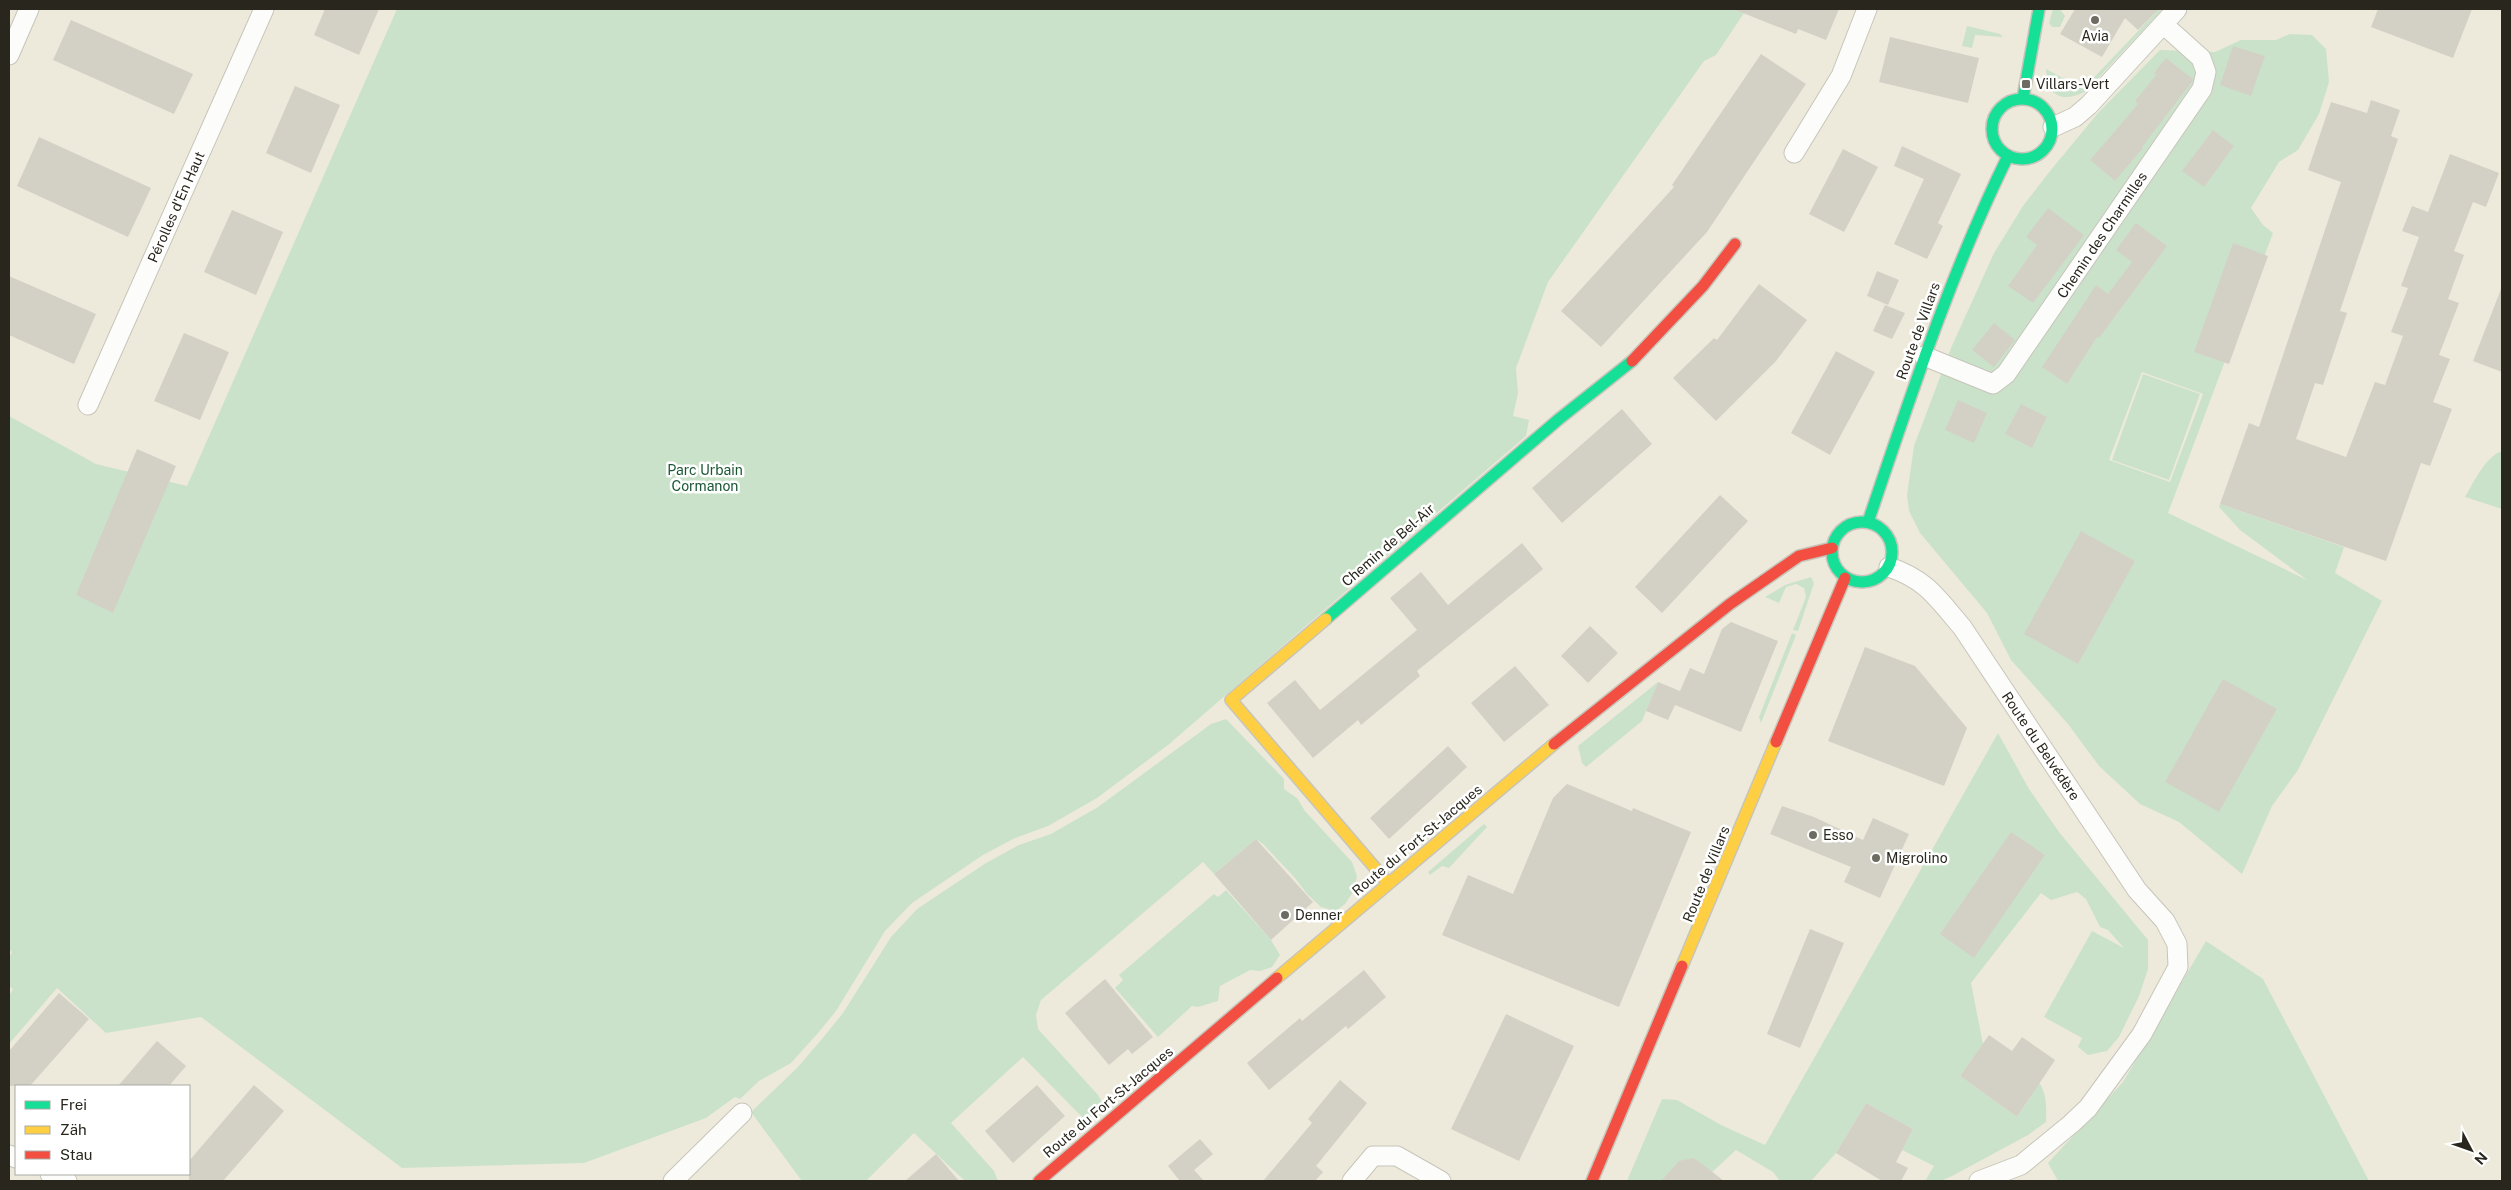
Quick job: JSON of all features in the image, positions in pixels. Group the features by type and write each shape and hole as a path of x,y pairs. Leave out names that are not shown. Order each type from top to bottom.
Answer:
{"street":[{"path":"9,55 29,9"},
{"name":"Pérolles d'En Haut","path":"88,405 264,9"},
{"path":"1794,153 1841,76 1867,9"},
{"path":"2024,98 2039,9"},
{"path":"2052,127 2075,117 2089,105 2177,9"},
{"name":"Chemin des Charmilles","path":"1924,356 1993,384 2006,374 2202,89 2206,72 2201,58 2163,24"},
{"path":"2024,98 2040,104 2051,118 2052,127 2051,138 2039,154 2018,159 2008,156 2000,150 1994,141 1992,121 2004,104 2013,99 2024,98"},
{"name":"Route de Villars","path":"1868,522 1924,356 1969,238 2008,156"},
{"name":"Chemin de Bel-Air","path":"1388,883 1231,700 1559,419 1639,356 1703,286 1735,244"},
{"path":"1856,522 1868,522 1881,528 1889,539 1892,553 1888,567 1874,580 1854,582 1846,578 1834,565 1832,548 1836,536 1844,527 1856,522"},
{"name":"Route du Fort-St-Jacques","path":"1039,1181 1388,883 1591,714 1730,604 1799,556 1832,548"},
{"name":"Route du Belvédère","path":"1888,567 1910,574 1929,587 1962,627 2137,890 2165,921 2177,944 2178,967 2142,1034 2088,1108 2038,1154 2021,1165 1979,1181"},
{"name":"Route de Villars","path":"1592,1181 1846,578"},
{"path":"672,1181 742,1113"},
{"path":"1352,1181 1373,1156 1397,1156 1441,1181"},
{"path":"52,1175 67,1181"}],"green space":[{"name":"Parc Urbain Cormanon","path":"397,9 1746,10 1716,55 1704,61 1548,282 1516,368 1518,393 1513,416 1529,420 1526,436 1168,745 1097,798 1048,826 1015,838 983,855 912,903 885,931 836,1011 791,1063 759,1081 740,1099 735,1097 706,1118 584,1163 402,1168 201,1017 106,1033 57,988 9,1044 9,996 13,989 9,986 9,958 12,952 9,949 9,416 96,464 187,486"},
{"path":"2053,9 2060,9 2065,16 2060,27 2052,27 2049,23"},
{"path":"2159,9 2163,9 2085,92 2062,97 2057,95 2049,86 2046,69 2083,89"},
{"path":"1967,26 2000,34 2003,37 1975,35 1972,48 1962,46"},
{"path":"2290,34 2312,35 2326,49 2329,82 2319,114 2298,150 2279,162 2251,208 2263,225 2273,233 2168,513 2307,580 2240,530 2219,507 2220,504 2344,547 2335,573 2382,601 2298,770 2272,806 2242,874 2179,822 2140,804 2099,766 2068,724 2011,660 1987,613 1920,533 1909,511 1907,495 1914,446 1951,348 1994,253 2023,206 2050,171 2098,113 2160,50 2215,52 2241,40 2276,40","holes":["2142,372 2203,394 2170,482 2109,460"]},
{"path":"2143,374 2200,394 2169,480 2112,460"},
{"path":"2502,451 2502,509 2465,497 2485,464"},
{"path":"1811,577 1814,583 1798,631 1793,630 1806,597 1804,588 1796,584 1786,587 1779,603 1765,597 1785,585"},
{"path":"1792,633 1796,635 1761,723 1759,717"},
{"path":"1658,682 1642,721 1586,767 1582,763 1578,746"},
{"path":"1226,719 1284,779 1284,789 1297,798 1305,811 1352,862 1357,876 1353,892 1345,904 1336,911 1321,907 1263,844 1256,839 1214,874 1203,862 1041,1000 1036,1015 1038,1029 1098,1095 1104,1106 1099,1113 1086,1120 1023,1057 951,1123 994,1171 998,1181 965,1181 914,1133 866,1181 802,1181 751,1112 797,1068 843,1013 891,937 917,909 986,863 1019,845 1051,834 1098,807 1211,724"},
{"path":"1998,733 2029,789 2059,832 2148,940 2148,969 2139,996 2119,1037 2107,1051 2088,1055 2078,1047 2082,1038 2044,1017 2092,931 2124,948 2108,930 2100,927 2086,899 2077,892 2051,900 2041,893 1971,983 1983,1044 1960,1076 2017,1117 2030,1098 2018,1090 2031,1071 2043,1089 2046,1122 2028,1135 1941,1181 1925,1181 1934,1166 1902,1150 1913,1129 1866,1103 1836,1153 1811,1181 1780,1181 1773,1172 1736,1150 1710,1174 1711,1181 1627,1181 1662,1099 1677,1100 1721,1125 1765,1145"},
{"path":"1484,824 1487,827 1449,868 1442,866 1430,875 1428,872"},
{"path":"1226,890 1271,940 1280,955 1272,967 1260,971 1250,970 1220,986 1218,1001 1198,1007 1192,1006 1158,1037 1115,988 1123,980 1119,975 1214,894 1218,897"},
{"path":"2206,941 2263,979 2369,1181 2058,1181 2048,1163 2123,1082"}],"building":[{"path":"325,9 379,9 359,55 314,35"},
{"path":"1733,9 1839,9 1826,40 1798,29 1796,34"},
{"path":"2075,9 2159,9 2138,30 2125,18 2102,57 2060,34"},
{"path":"2378,9 2472,9 2453,58 2371,27"},
{"path":"71,20 193,74 174,114 53,60"},
{"path":"1890,37 1979,58 1968,103 1879,82"},
{"path":"2233,46 2265,56 2251,96 2220,85"},
{"path":"1761,54 1806,84 1707,232 1601,347 1561,311 1674,187 1672,185"},
{"path":"2166,58 2193,79 2192,82 2143,148 2115,181 2090,160 2138,104 2135,101 2156,75 2154,73"},
{"path":"295,86 340,105 311,173 266,153"},
{"path":"2371,100 2400,110 2391,136 2398,139 2340,311 2347,313 2323,385 2315,383 2296,439 2346,457 2375,382 2385,385 2403,336 2391,332 2408,288 2401,286 2419,237 2402,231 2412,206 2428,212 2450,154 2499,173 2486,207 2473,202 2454,251 2464,255 2448,299 2459,303 2439,355 2450,359 2433,402 2452,409 2430,466 2421,463 2386,561 2220,504 2249,423 2259,427 2341,182 2308,170 2331,102 2367,113"},
{"path":"2213,130 2234,146 2204,187 2182,171"},
{"path":"39,137 151,188 128,237 17,186"},
{"path":"1902,146 1961,174 1938,223 1943,226 1927,259 1894,244 1924,179 1894,166"},
{"path":"1843,149 1878,167 1844,232 1809,214"},
{"path":"2048,208 2084,235 2033,303 2008,286 2037,245 2026,237"},
{"path":"232,210 283,232 256,295 204,272"},
{"path":"2136,223 2167,246 2099,338 2097,337 2067,384 2042,367 2096,285 2108,294 2132,262 2116,250"},
{"path":"2233,243 2268,256 2229,364 2194,352"},
{"path":"1877,271 1899,280 1888,305 1867,296"},
{"path":"9,276 96,314 74,364 9,335"},
{"path":"1759,284 1807,320 1776,361 1716,421 1673,378 1714,338 1717,340"},
{"path":"2502,289 2502,372 2473,361"},
{"path":"1885,305 1905,313 1892,339 1873,331"},
{"path":"1994,323 2015,340 1994,367 1972,350"},
{"path":"184,333 229,352 200,420 154,401"},
{"path":"1836,351 1875,372 1830,455 1791,433"},
{"path":"1958,400 1987,413 1974,443 1945,430"},
{"path":"2021,404 2047,417 2032,448 2005,434"},
{"path":"1622,409 1652,444 1562,523 1532,488"},
{"path":"137,449 176,466 113,613 76,595"},
{"path":"1720,495 1748,521 1662,613 1635,587"},
{"path":"2081,531 2135,561 2078,664 2024,634"},
{"path":"1522,543 1543,569 1417,671 1420,676 1361,725 1358,720 1313,758 1267,703 1295,680 1320,710 1417,630 1390,598 1421,572 1448,605"},
{"path":"1731,622 1778,641 1741,732 1675,705 1668,720 1646,711 1658,682 1680,691 1690,668 1704,674 1722,629"},
{"path":"1590,626 1618,653 1588,683 1561,656"},
{"path":"1865,647 1915,666 1967,728 1944,786 1828,741"},
{"path":"1515,666 1549,705 1504,742 1471,703"},
{"path":"2223,679 2277,709 2219,812 2165,782"},
{"path":"1448,746 1467,767 1389,839 1370,818"},
{"path":"1567,784 1632,811 1633,808 1691,832 1619,1007 1442,935 1468,875 1513,894 1553,798"},
{"path":"1782,806 1814,817 1863,840 1873,818 1909,834 1880,898 1844,882 1851,867 1770,834"},
{"path":"2011,832 2045,855 1974,958 1940,934"},
{"path":"1256,839 1313,902 1271,940 1214,874"},
{"path":"1810,929 1844,943 1800,1048 1767,1034"},
{"path":"1364,970 1386,997 1348,1029 1346,1026 1269,1090 1247,1063 1300,1018 1302,1021"},
{"path":"1105,979 1153,1037 1132,1054 1128,1049 1109,1065 1065,1013"},
{"path":"59,993 89,1019 31,1085 9,1086 9,1051"},
{"path":"1506,1014 1574,1046 1519,1161 1451,1129"},
{"path":"1989,1035 2012,1051 2022,1037 2055,1060 2017,1117 1960,1076"},
{"path":"157,1041 186,1066 170,1085 119,1085"},
{"path":"1340,1080 1367,1103 1316,1166 1323,1172 1315,1181 1263,1181 1312,1123 1308,1119"},
{"path":"254,1085 284,1111 223,1181 189,1181 190,1160"},
{"path":"1037,1085 1065,1116 1013,1163 985,1131"},
{"path":"1866,1103 1913,1129 1896,1162 1908,1168 1901,1181 1882,1181 1836,1153"},
{"path":"1200,1139 1213,1154 1194,1170 1204,1181 1180,1181 1168,1166"},
{"path":"936,1154 959,1181 905,1181"},
{"path":"1693,1158 1724,1181 1661,1181 1679,1161"}],"traffic: fast":[{"path":"2023,98 2039,9"},
{"path":"2016,99 2028,99 2039,104 2047,112 2052,123 2052,129 2050,141 2039,154 2028,159 2016,159 2005,154 1997,146 1992,135 1992,123 1997,112 2005,104 2016,99"},
{"path":"1868,522 1915,383 1949,291 2008,156"},
{"path":"1326,619 1559,419 1632,361"},
{"path":"1856,522 1868,522 1879,527 1887,535 1892,546 1892,552 1890,564 1879,577 1868,582 1856,582 1845,577 1837,569 1832,558 1832,546 1837,535 1845,527 1856,522"}],"traffic: slow":[{"path":"1326,619 1231,700 1388,883"},
{"path":"1682,966 1776,742"},
{"path":"1277,978 1554,744"}],"traffic: jam":[{"path":"1632,361 1703,286 1735,244"},
{"path":"1554,744 1730,604 1799,556 1832,548"},
{"path":"1776,742 1845,578"},
{"path":"1592,1181 1682,966"},
{"path":"1039,1181 1277,978"}],"place":[{"name":"Avia","path":"2095,20"},
{"name":"Villars-Vert","path":"2026,84"},
{"name":"Esso","path":"1813,835"},
{"name":"Migrolino","path":"1876,858"},
{"name":"Denner","path":"1285,915"}]}
